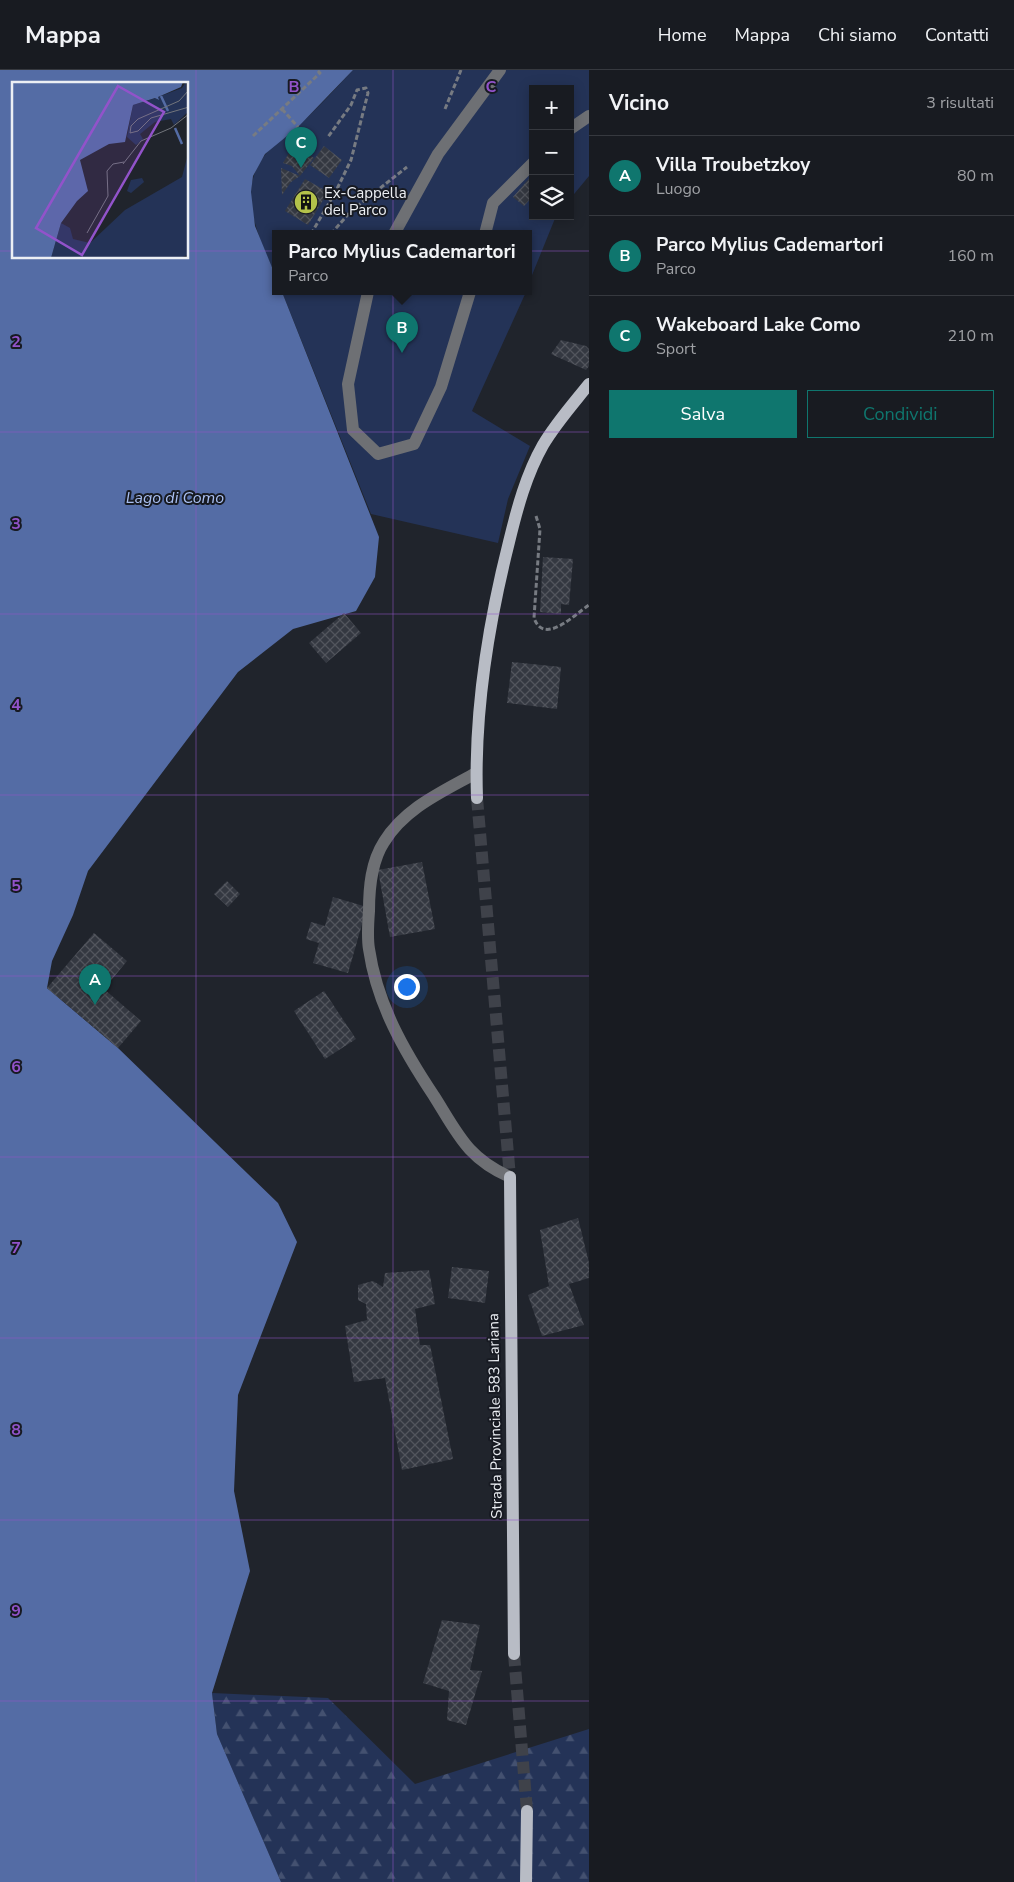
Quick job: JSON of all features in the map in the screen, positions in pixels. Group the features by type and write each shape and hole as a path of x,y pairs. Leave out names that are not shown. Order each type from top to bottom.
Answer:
{"main road":[{"path":"477,798 476,773 482,681 497,590 519,502 543,446 567,411 589,384"},
{"name":"Strada Provinciale 583 Lariana","path":"510,1177 514,1654"},
{"path":"526,1882 527,1811"}],"street":[{"path":"396,230 438,154 500,70"},
{"path":"574,126 589,116"},
{"path":"486,230 493,202 529,167"},
{"path":"367,295 348,384 353,430 378,454 414,444 441,387 469,295"},
{"path":"476,773 435,795 401,819 383,843 369,888 368,947 377,988 404,1051 467,1148 488,1167 510,1177"}],"path":[{"path":"253,136 320,73 317,70"},
{"path":"443,115 461,70"},
{"path":"313,230 351,160 368,93 366,88 357,90 351,105 328,137"},
{"path":"282,110 298,127"},
{"path":"334,230 351,211 413,163"},
{"path":"519,502 531,508 537,518 540,529 534,618 536,625 542,630 552,630 589,605"}],"green space":[{"path":"353,70 589,70 589,176 574,194 574,85 529,85 529,220 554,220 532,275 532,230 272,230 272,268 263,248 253,216 252,184 256,169 268,151 304,120"},
{"path":"283,295 525,295 472,411 530,446 508,499 498,543 371,514"},
{"path":"212,1693 328,1698 415,1784 589,1729 589,1882 281,1882 217,1734"}],"water":[{"name":"Lago di Como","path":"0,70 353,70 298,127 265,154 253,176 251,192 255,226 272,267 272,295 283,295 379,537 375,577 356,611 293,629 238,672 88,871 73,915 52,961 47,988 118,1048 278,1203 297,1242 238,1395 234,1491 250,1571 212,1693 217,1734 281,1882 0,1882"}],"building":[{"path":"296,141 303,151 314,158 300,176 292,166 283,163"},
{"path":"324,146 342,160 329,178 310,165"},
{"path":"281,168 300,176 291,182 282,195"},
{"name":"Ex-Cappella del Parco","path":"305,179 328,192 308,225 285,211"},
{"path":"529,179 529,200 524,206 513,197"},
{"path":"561,340 586,346 589,349 589,366 586,370 551,354"},
{"path":"543,557 573,559 569,605 561,604 561,614 540,612"},
{"path":"344,613 361,633 326,663 309,643"},
{"path":"512,662 561,667 557,709 507,703"},
{"path":"422,862 435,929 390,937 378,870"},
{"path":"227,881 240,894 228,907 214,894"},
{"path":"333,897 367,907 348,973 313,963 319,943 306,939 311,922 325,926"},
{"path":"94,933 127,961 104,989 141,1021 118,1048 47,988"},
{"path":"324,991 356,1039 325,1059 294,1011"},
{"path":"578,1218 589,1263 589,1278 569,1284 584,1325 542,1336 528,1295 549,1286 540,1230"},
{"path":"452,1267 489,1271 485,1303 448,1298"},
{"path":"429,1270 435,1304 415,1309 420,1345 430,1345 453,1459 402,1470 385,1378 354,1382 345,1326 367,1320 366,1304 358,1300 358,1285 373,1281 383,1287 385,1273"},
{"path":"442,1620 480,1625 470,1670 482,1671 466,1725 447,1720 449,1691 423,1683"}],"tunnel":[{"path":"477,798 510,1177"},
{"path":"514,1654 527,1811"}],"place":[{"name":"Wakeboard Lake Como","path":"301,168"},
{"name":"Ex-Cappella del Parco","path":"306,202"},
{"name":"Parco Mylius Cademartori","path":"402,353"},
{"name":"Villa Troubetzkoy","path":"95,1005"}]}
